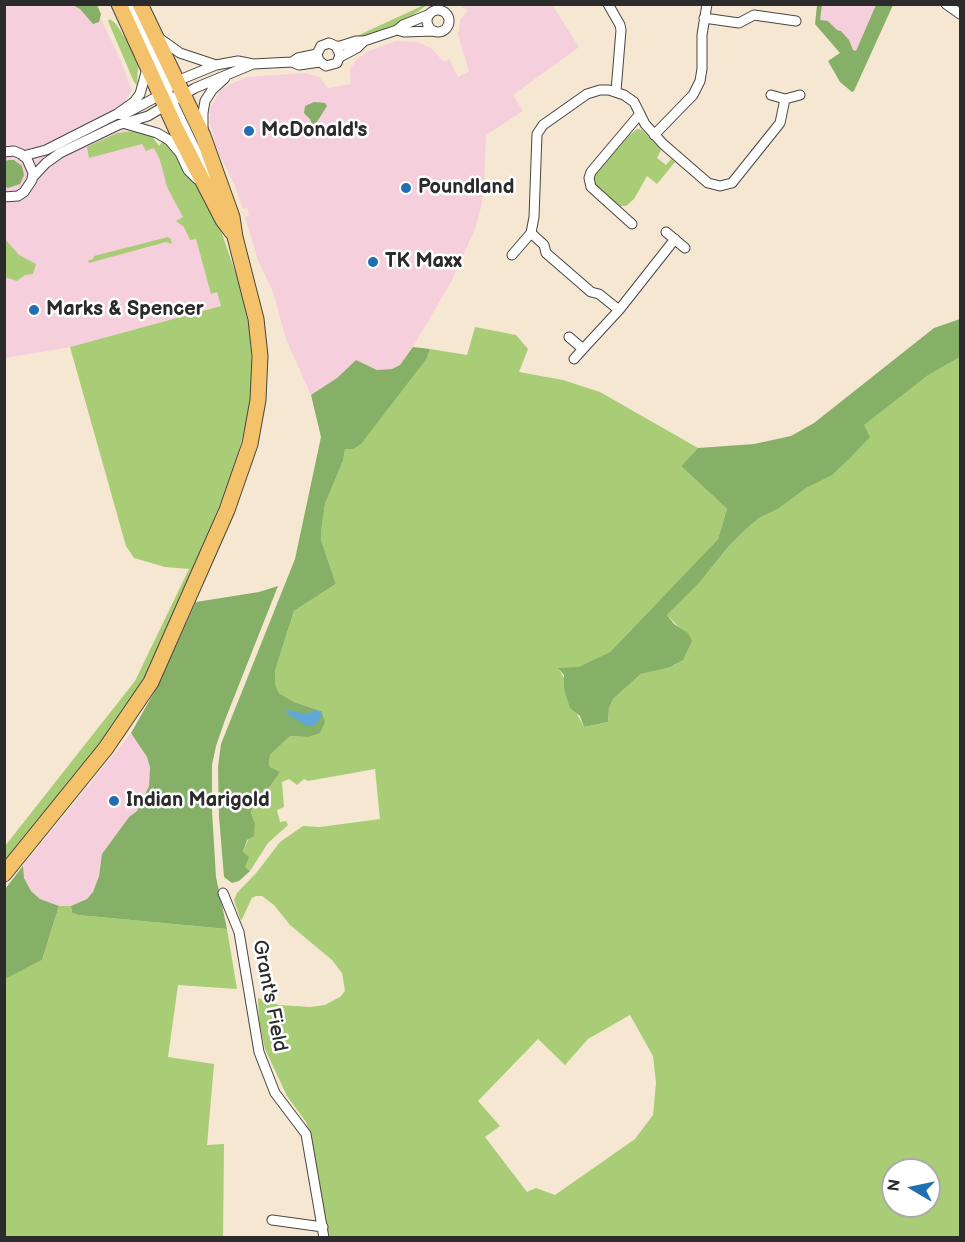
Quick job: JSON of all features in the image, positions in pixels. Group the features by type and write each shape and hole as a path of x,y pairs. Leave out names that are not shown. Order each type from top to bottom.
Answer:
{"main road":[{"path":"4,874 106,748 151,682 238,482 255,423 260,378 256,319 232,217 203,136 171,94 147,69 119,4"},
{"path":"140,4 153,32 171,94 204,186 223,220 236,237"}],"street":[{"path":"131,4 216,194 223,220"},
{"path":"608,4 621,30 616,91"},
{"path":"654,135 693,95 700,81 707,4"},
{"path":"946,4 960,14"},
{"path":"337,47 397,30 435,10 443,11 450,19 444,31 404,32 397,30"},
{"path":"430,14 427,21 429,28 433,31"},
{"path":"704,18 739,23 754,15 796,21"},
{"path":"153,32 180,53 216,65"},
{"path":"32,178 56,155 124,124 142,119 171,94 216,65 238,62 253,64 292,62 298,58 319,58 326,66 333,65 340,57 357,48 364,41"},
{"path":"319,58 324,44 329,43 337,47 340,57"},
{"path":"117,114 123,115 171,94 253,64"},
{"path":"23,156 46,150 117,114 134,102 140,94 147,69"},
{"path":"203,136 205,101 231,72"},
{"path":"512,255 531,233 535,207 536,140 539,129 593,91 616,91 634,102 639,115 654,135 714,186 727,185 740,174 780,123 785,99"},
{"path":"771,95 785,99 800,95"},
{"path":"632,224 591,188 589,178 591,172 639,115"},
{"path":"124,124 157,133 169,140 180,153 188,170 204,186"},
{"path":"4,152 14,151 23,156 31,166 32,178 29,187 18,196 4,196"},
{"path":"666,232 685,248"},
{"path":"531,233 544,246 546,253 591,292 599,294 619,310"},
{"path":"574,359 619,310 675,239"},
{"path":"569,337 583,349"},
{"name":"Grant's Field","path":"223,893 239,932 259,1052 275,1093 306,1134 324,1232"},
{"path":"272,1220 324,1232"}],"shaded area":[{"path":"5,5 94,5 132,90 125,100 134,132 163,152 235,302 70,347 5,358"},
{"path":"459,5 552,5 579,47 513,95 523,111 486,135 484,183 475,229 451,282 407,357 400,365 392,369 377,370 356,360 337,378 311,395 286,339 273,292 258,260 245,217 249,215 247,208 243,209 235,186 216,147 210,123 210,108 222,88 247,77 305,73 319,77 328,88 351,84 350,69 357,59 369,51 396,41 417,42 431,48 444,62 449,59 458,77 469,71 458,35 460,20 468,11"},
{"path":"817,5 886,5 851,88 840,82 828,61 840,53 815,24"},
{"path":"131,733 147,757 150,767 149,786 137,811 129,817 102,854 99,876 93,892 87,899 71,906 59,906 40,899 31,891 24,878 23,866"}],"green space":[{"path":"73,5 97,5 101,14 99,22 93,24 80,9"},
{"path":"427,5 405,21 352,40 352,37"},
{"path":"817,5 822,5 820,20 828,21 841,31 856,51 876,5 893,5 852,92 840,82 828,61 840,53 815,24"},
{"path":"110,19 116,24 134,52 138,67 137,85 108,21"},
{"path":"314,102 325,103 327,106 315,125 304,113 305,106"},
{"path":"637,129 642,130 661,150 657,158 666,165 671,159 675,162 657,184 647,176 634,199 626,206 620,206 594,184 593,178 629,135"},
{"path":"134,131 152,136 159,146 164,140 170,145 186,172 202,192 220,228 239,283 250,331 252,370 249,412 232,476 146,678 110,734 5,865 5,846 135,681 189,569 165,567 134,558 126,546 70,347 221,306 217,292 211,294 196,239 190,240 184,227 176,221 183,217 167,187 160,160 154,148 146,151 142,144 89,158 87,147 117,133"},
{"path":"14,160 22,166 24,175 20,184 8,188 5,187 4,161"},
{"path":"168,237 172,244 166,242 89,263 88,261 94,256"},
{"path":"5,239 19,255 36,264 33,274 25,275 17,281 5,277"},
{"path":"960,319 960,357 927,376 864,425 870,437 850,458 832,475 808,487 778,509 759,518 745,530 700,582 667,615 674,624 688,633 692,641 683,660 670,667 641,674 613,699 609,708 608,722 584,727 580,716 570,708 564,689 564,675 558,668 579,667 610,652 718,539 727,509 681,466 698,448 754,444 791,436 814,423 934,328"},
{"path":"475,327 516,335 528,349 519,372 563,380 600,392 698,448 681,466 727,509 718,539 610,652 579,668 559,669 565,680 564,689 584,727 608,722 609,708 613,699 641,674 677,664 680,628 667,615 700,582 745,530 759,518 778,509 808,487 863,425 927,376 960,357 960,1237 326,1237 310,1134 306,1122 287,1096 265,1049 259,1021 258,998 279,1005 310,1007 325,1005 340,997 345,991 342,973 332,960 290,925 274,905 262,896 252,898 241,921 234,900 237,893 280,842 303,826 320,827 380,819 375,769 308,781 304,779 297,785 289,779 282,782 284,807 277,810 280,822 286,821 288,825 268,843 250,871 245,867 243,852 255,823 251,813 254,803 266,792 279,772 270,767 270,755 290,736 308,737 321,711 294,702 279,693 275,684 275,671 294,611 336,584 321,540 325,504 343,461 345,449 427,358 430,349 467,355","holes":["630,1015 653,1056 656,1083 653,1115 635,1139 555,1195 536,1188 527,1192 485,1137 500,1126 478,1101 538,1039 565,1065 588,1039"]},
{"path":"413,347 430,349 427,358 361,444 353,449 345,449 343,461 325,504 321,532 321,540 336,584 294,611 275,671 275,684 279,693 294,702 321,711 325,722 320,733 308,737 290,736 270,755 270,767 280,772 266,792 254,803 251,813 255,823 254,836 247,840 243,852 249,857 245,867 250,871 239,881 232,883 224,877 219,816 218,767 221,744 295,559 321,437 311,395 337,378 356,360 377,370 392,369 400,365"},
{"path":"278,586 225,720 212,765 216,877 227,929 72,913 71,906 87,899 93,892 99,876 102,854 129,817 137,811 149,786 150,767 147,757 131,733 156,689 196,602 259,592"},
{"path":"23,866 24,878 31,891 40,899 59,906 42,960 5,979 5,889"},
{"path":"59,906 71,906 72,913 78,915 227,929 237,989 178,985 168,1057 214,1064 207,1145 224,1144 223,1237 5,1237 4,979 42,960"}],"water":[{"path":"288,710 306,714 316,710 322,716 314,726 307,726 286,713"}],"place":[{"name":"McDonald's","path":"249,131"},
{"name":"Poundland","path":"406,188"},
{"name":"TK Maxx","path":"373,262"},
{"name":"Marks & Spencer","path":"34,310"},
{"name":"Indian Marigold","path":"114,801"}]}
